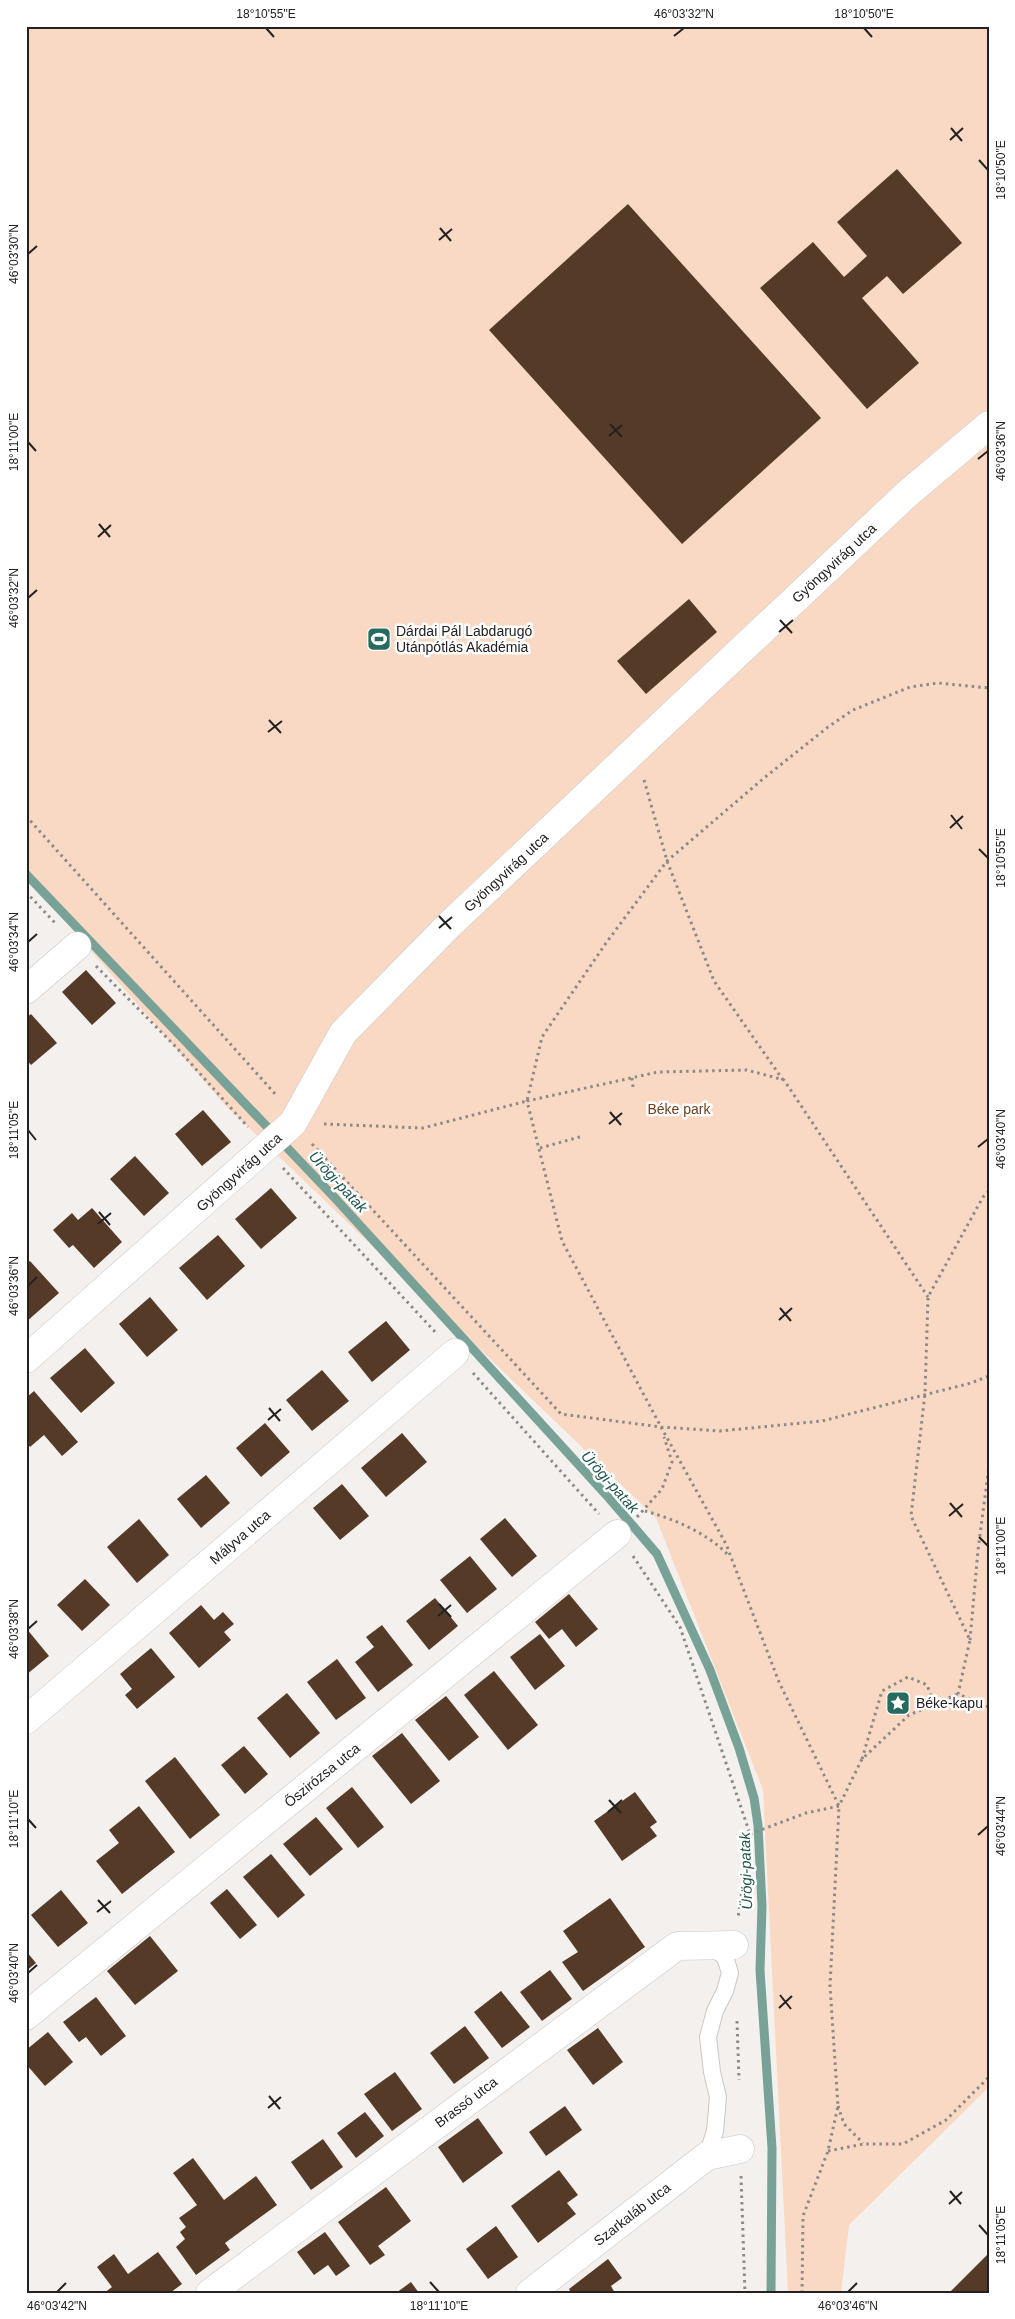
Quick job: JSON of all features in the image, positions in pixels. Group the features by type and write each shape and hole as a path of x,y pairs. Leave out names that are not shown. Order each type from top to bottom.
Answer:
{"street":[{"name":"Gyöngyvirág utca","path":"26,1359 258,1139 299,1112 343,1032 449,924 907,494 989,424"},
{"path":"26,990 77,946"},
{"name":"Mályva utca","path":"26,1720 455,1353"},
{"name":"Őszirózsa utca","path":"26,2016 617,1534"},
{"name":"Brassó utca","path":"210,2293 677,1946 722,1945"},
{"name":"Szarkaláb utca","path":"530,2293 707,2156 740,2149"}],"lane":[{"path":"707,2156 715,2132 718,2097 712,2072 708,2037 715,2011 725,1991 730,1973 722,1945"}],"path":[{"path":"839,1806 779,1682 726,1544 660,1427 562,1241 527,1101 542,1037 606,943 667,861 764,778 828,727 853,710 910,687 938,683 989,688"},
{"path":"625,759 643,776 667,861 714,981 784,1080 928,1297"},
{"path":"26,816 278,1097 299,1112 561,1414 660,1427 720,1431 822,1421 925,1393 971,1383 989,1376"},
{"path":"26,892 176,1046 258,1139"},
{"path":"299,1112 423,1128 527,1101 658,1072 747,1070 784,1080"},
{"path":"632,1078 633,1087"},
{"path":"540,1148 584,1136"},
{"path":"970,1640 911,1516 925,1393 928,1297 983,1197 989,1191"},
{"path":"660,1427 672,1462 662,1489 645,1511 671,1518 720,1546 731,1558"},
{"path":"958,1694 970,1640 978,1550 989,1466"},
{"path":"617,1534 680,1626 750,1834 722,1945"},
{"path":"864,2144 844,2124 838,2106 830,1986 839,1806 862,1759 882,1691 908,1677 927,1685 934,1704"},
{"path":"862,1759 909,1715 958,1694 989,1707"},
{"path":"750,1834 806,1813 839,1806"},
{"path":"737,2013 739,2081"},
{"path":"828,2151 864,2144 903,2144 946,2120 989,2077"},
{"path":"802,2293 803,2216 828,2151 838,2106"},
{"path":"740,2149 745,2293"}],"green space":[{"name":"Béke park","path":"26,26 989,26 989,2087 849,2225 841,2293 788,2293 763,1790 656,1518 225,1105 26,876"}],"building":[{"path":"897,169 962,243 903,294 887,276 862,298 919,363 867,409 760,288 813,242 844,277 867,256 837,222"},
{"path":"628,204 821,418 682,544 489,330"},
{"path":"689,599 717,632 646,694 617,661"},
{"path":"86,970 116,1003 92,1025 62,992"},
{"path":"31,1014 57,1043 31,1065 26,1059 26,1018"},
{"path":"203,1110 231,1142 202,1166 175,1134"},
{"path":"135,1156 169,1193 144,1216 110,1179"},
{"path":"271,1188 297,1218 261,1249 235,1219"},
{"path":"92,1208 122,1242 94,1268 73,1245 69,1248 53,1230 72,1213 78,1220"},
{"path":"218,1235 245,1266 207,1300 179,1268"},
{"path":"30,1261 59,1293 26,1322 26,1264"},
{"path":"150,1297 178,1330 147,1357 119,1324"},
{"path":"386,1321 410,1350 372,1382 348,1352"},
{"path":"85,1348 115,1383 81,1413 50,1378"},
{"path":"322,1370 349,1401 312,1431 286,1400"},
{"path":"34,1391 78,1442 62,1456 44,1435 30,1447 26,1442 26,1398"},
{"path":"265,1423 290,1452 261,1477 236,1448"},
{"path":"402,1433 427,1462 386,1497 361,1468"},
{"path":"206,1475 230,1503 201,1528 177,1499"},
{"path":"342,1484 369,1516 340,1540 313,1508"},
{"path":"505,1518 537,1556 512,1577 480,1539"},
{"path":"139,1519 169,1555 137,1583 107,1547"},
{"path":"470,1556 497,1589 467,1613 440,1580"},
{"path":"85,1579 110,1605 82,1631 57,1605"},
{"path":"569,1594 598,1629 576,1647 562,1629 549,1639 535,1622"},
{"path":"435,1598 458,1626 429,1650 406,1621"},
{"path":"201,1605 214,1620 223,1612 234,1624 224,1632 231,1640 199,1668 169,1633"},
{"path":"382,1625 413,1665 378,1692 355,1662 374,1647 366,1637"},
{"path":"26,1628 49,1656 26,1675"},
{"path":"540,1634 565,1666 535,1690 510,1657"},
{"path":"151,1648 175,1677 137,1709 125,1695 132,1689 120,1674"},
{"path":"337,1659 366,1698 336,1720 307,1682"},
{"path":"494,1671 538,1725 508,1750 464,1695"},
{"path":"287,1693 320,1733 290,1758 257,1718"},
{"path":"446,1696 479,1737 449,1761 415,1720"},
{"path":"402,1733 440,1781 411,1804 372,1756"},
{"path":"244,1746 268,1774 245,1794 221,1765"},
{"path":"175,1757 220,1815 190,1839 145,1781"},
{"path":"352,1787 384,1827 358,1848 326,1808"},
{"path":"635,1792 657,1822 650,1827 657,1836 622,1861 594,1821"},
{"path":"139,1806 175,1852 122,1894 96,1861 119,1843 109,1830"},
{"path":"316,1817 343,1849 310,1876 283,1844"},
{"path":"271,1854 305,1895 278,1918 243,1877"},
{"path":"227,1889 257,1925 240,1939 210,1903"},
{"path":"61,1890 88,1923 58,1947 31,1915"},
{"path":"610,1898 645,1947 583,1991 562,1962 578,1952 563,1931"},
{"path":"150,1936 178,1971 135,2005 107,1971"},
{"path":"26,1951 36,1963 26,1971"},
{"path":"550,1970 572,1999 542,2021 520,1992"},
{"path":"501,1991 530,2027 502,2048 474,2012"},
{"path":"96,1997 126,2036 101,2056 86,2037 79,2042 63,2022"},
{"path":"465,2026 489,2058 454,2084 430,2053"},
{"path":"598,2028 623,2062 593,2085 567,2050"},
{"path":"48,2032 73,2062 45,2086 26,2064 26,2050"},
{"path":"395,2072 422,2109 392,2131 364,2094"},
{"path":"565,2106 582,2130 546,2156 529,2132"},
{"path":"365,2112 384,2136 356,2158 337,2133"},
{"path":"478,2118 503,2153 463,2183 438,2147"},
{"path":"323,2139 343,2167 311,2190 291,2162"},
{"path":"193,2158 224,2200 256,2176 277,2205 225,2243 230,2250 196,2275 176,2247 185,2239 180,2232 186,2227 179,2218 197,2205 173,2173"},
{"path":"559,2170 578,2195 567,2203 576,2214 538,2243 511,2206"},
{"path":"386,2187 411,2221 378,2246 385,2255 370,2265 338,2222"},
{"path":"496,2226 518,2257 488,2279 466,2249"},
{"path":"325,2232 350,2266 336,2276 328,2265 314,2275 297,2252"},
{"path":"158,2252 182,2284 170,2293 104,2293 112,2287 97,2267 114,2254 128,2274"},
{"path":"989,2253 989,2293 949,2293"},
{"path":"608,2259 622,2278 611,2286 615,2293 571,2293 569,2289"},
{"path":"411,2282 419,2293 396,2293"}],"waterway":[{"name":"Ürögi-patak","path":"26,874 334,1197 609,1498 657,1554 710,1670 739,1748 754,1798 758,1825 762,1906 760,1970 772,2148 771,2293"}],"place":[{"name":"Dárdai Pál Labdarugó Utánpótlás Akadémia","path":"379,639"},
{"name":"Béke-kapu","path":"898,1703"}]}
